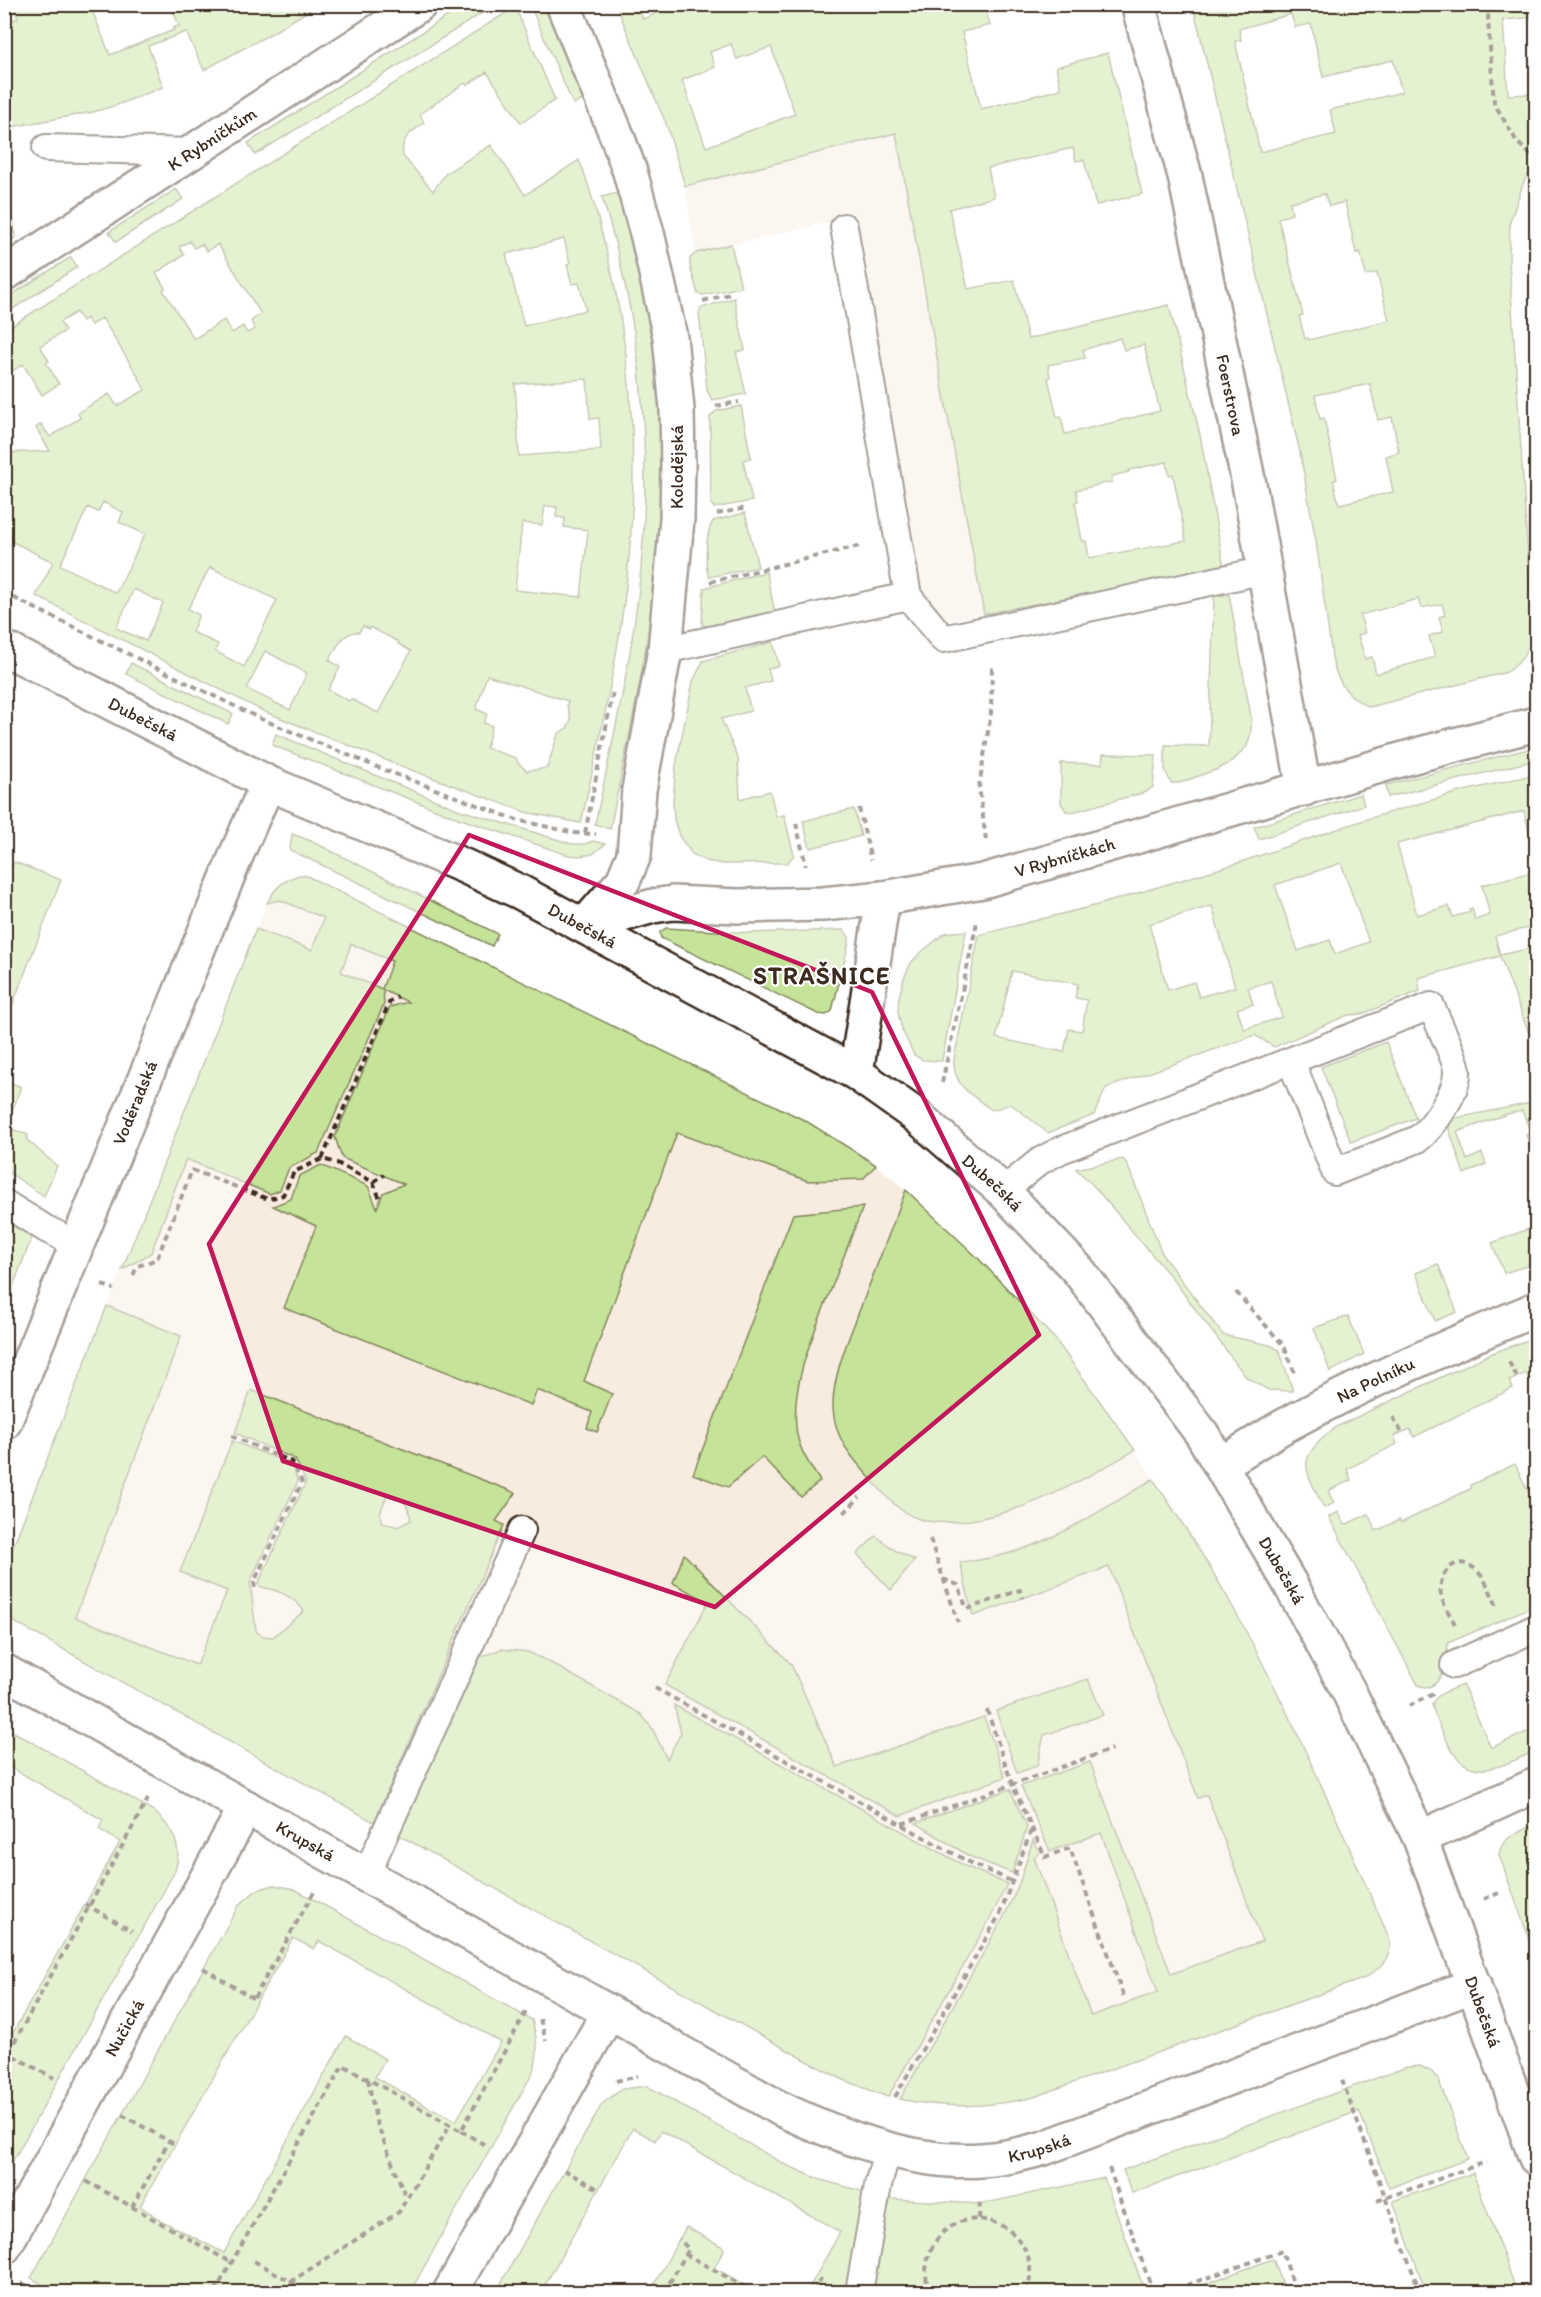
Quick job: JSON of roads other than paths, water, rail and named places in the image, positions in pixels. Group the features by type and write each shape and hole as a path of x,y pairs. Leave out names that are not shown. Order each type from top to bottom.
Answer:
{"street":[{"name":"K Rybníčkům","path":"4,274 420,4"},
{"name":"Kolodějská","path":"563,4 630,172 663,299 670,337 677,409 677,519 665,650 639,790 634,855 623,881 584,926"},
{"name":"Foerstrova","path":"1138,4 1185,176 1266,570 1304,789"},
{"name":"Dubečská","path":"4,648 268,783 520,892 856,1073 918,1117 1002,1191 1078,1270 1182,1407 1221,1464 1289,1582 1348,1692 1420,1838 1536,2158"},
{"name":"V Rybníčkách","path":"584,926 653,906 673,903 738,906 823,904 883,898 983,881 1421,754 1536,724"},
{"name":"Voděradská","path":"4,1423 268,783"},
{"path":"856,1073 883,898"},
{"name":"Na Polníku","path":"1221,1464 1282,1427 1330,1402 1536,1309"},
{"name":"Krupská","path":"4,1671 779,2108 819,2127 920,2156 951,2161 1001,2158 1044,2148 1474,1985"},
{"path":"1420,1838 1536,1785"},
{"name":"Nučická","path":"4,2247 246,1807"},
{"path":"450,2292 609,2012"}],"lane":[{"path":"46,148 192,152"},
{"path":"844,227 908,596 942,639 1266,570"},
{"path":"665,650 908,596"},
{"path":"1002,1191 1040,1161 1061,1150 1291,1060 1431,1006 1458,1071 1453,1091 1430,1130 1418,1139 1335,1172 1291,1060"},
{"path":"4,1203 46,1229 77,1244"},
{"path":"366,1875 522,1530"},
{"path":"1462,1661 1536,1628"},
{"path":"859,2292 878,2185 888,2148"}],"district":[{"name":"STRAŠNICE","path":"822,975"}]}
